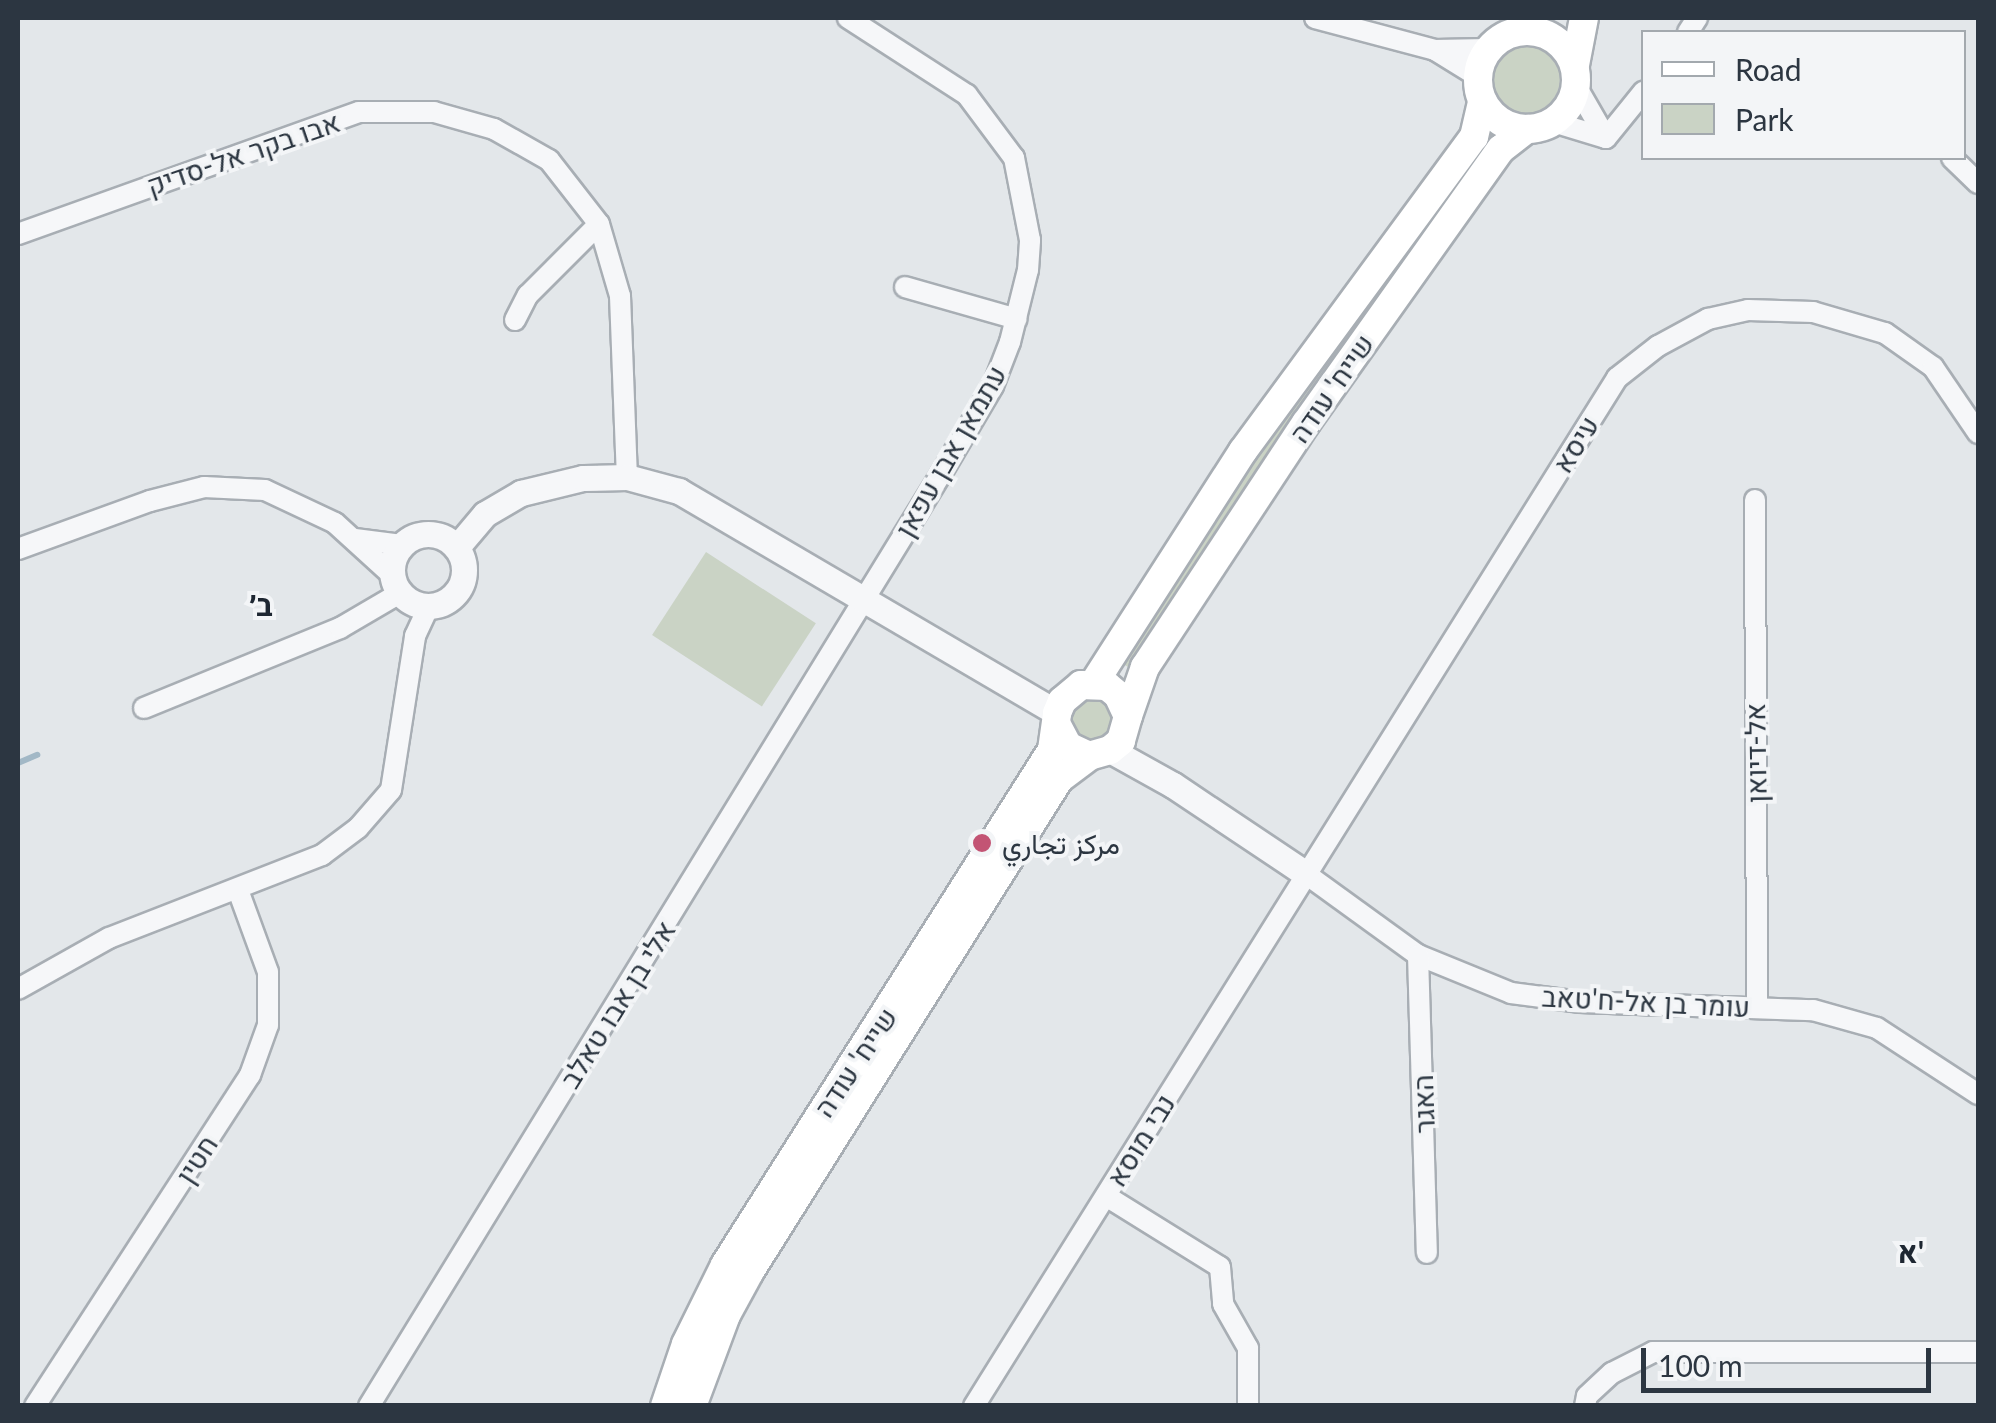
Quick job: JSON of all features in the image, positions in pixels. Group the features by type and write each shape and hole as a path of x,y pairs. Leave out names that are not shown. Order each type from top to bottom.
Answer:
{"main road":[{"path":"1575,76 1560,42 1540,24 1512,33 1488,49 1480,88 1500,122 1540,126 1564,112 1575,76 1584,18"},
{"name":"שייח' עודה","path":"664,1406 686,1344 725,1265 1035,778 1052,750 1069,703 1243,451 1474,137 1480,88"},
{"name":"שייח' עודה","path":"692,1406 726,1315 750,1271 1058,779 1114,737 1146,667 1306,423 1501,149 1540,126"},
{"path":"1118,694 1114,737 1068,746 1069,703 1118,694"}],"street":[{"name":"עתמאן אבן עפאן","path":"848,18 967,94 1014,158 1025,195 1030,240 1018,319 993,386 862,600"},
{"path":"1315,18 1435,50 1488,49"},
{"path":"1435,50 1480,88"},
{"path":"1575,76 1606,138"},
{"path":"1606,138 1641,95"},
{"name":"אבו בקר אל-סדיק","path":"18,234 359,112 434,112 494,129 549,160 599,224 620,296 627,476"},
{"path":"1540,126 1606,138 1641,113"},
{"path":"1954,160 1978,183"},
{"path":"515,320 528,295 599,224"},
{"path":"905,287 1018,319"},
{"name":"עיסא","path":"1306,874 1616,378 1658,346 1708,319 1748,310 1813,312 1885,333 1933,367 1978,433"},
{"path":"457,547 484,514 521,492 583,478 627,476 679,491 1021,694 1069,703"},
{"path":"18,549 150,501 204,487 265,490 302,504 355,539 408,594"},
{"name":"אל-דיואן","path":"1754,500 1758,1006"},
{"path":"144,708 340,628 408,594 451,599 464,580 465,568 457,547 448,539 424,534 402,544 355,539"},
{"path":"18,990 108,938 322,855 358,828 391,790 416,636 395,555 402,544"},
{"name":"אלי בן אבו טאלב","path":"369,1406 862,600"},
{"name":"עומר בן אל-ח'טאב","path":"1114,737 1173,785 1418,955 1512,993 1580,1002 1812,1010 1877,1028 1978,1094"},
{"name":"נבי מוסא","path":"974,1406 1306,874"},
{"name":"חטין","path":"36,1406 250,1075 268,1025 268,972 238,890"},
{"name":"האגר","path":"1418,955 1428,1253"},
{"path":"1106,1196 1220,1267 1223,1304 1248,1348 1248,1406"},
{"path":"1585,1406 1587,1396 1612,1372 1652,1352 1978,1352"}],"green space":[{"path":"1525,44 1539,46 1550,54 1558,65 1558,93 1550,104 1539,112 1525,114 1511,112 1500,104 1492,93 1490,79 1492,65 1500,54 1511,46"},
{"path":"1471,121 1488,131 1134,670 1119,662"},
{"path":"706,552 816,623 762,706 652,635"},
{"path":"1092,700 1107,706 1113,721 1107,736 1092,742 1077,736 1071,721 1077,706"}],"waterway":[{"path":"18,763 37,755"}],"place":[{"name":"مركز تجاري","path":"982,843"}],"district":[{"name":"ב׳","path":"261,604"},
{"name":"א'","path":"1911,1251"}]}
